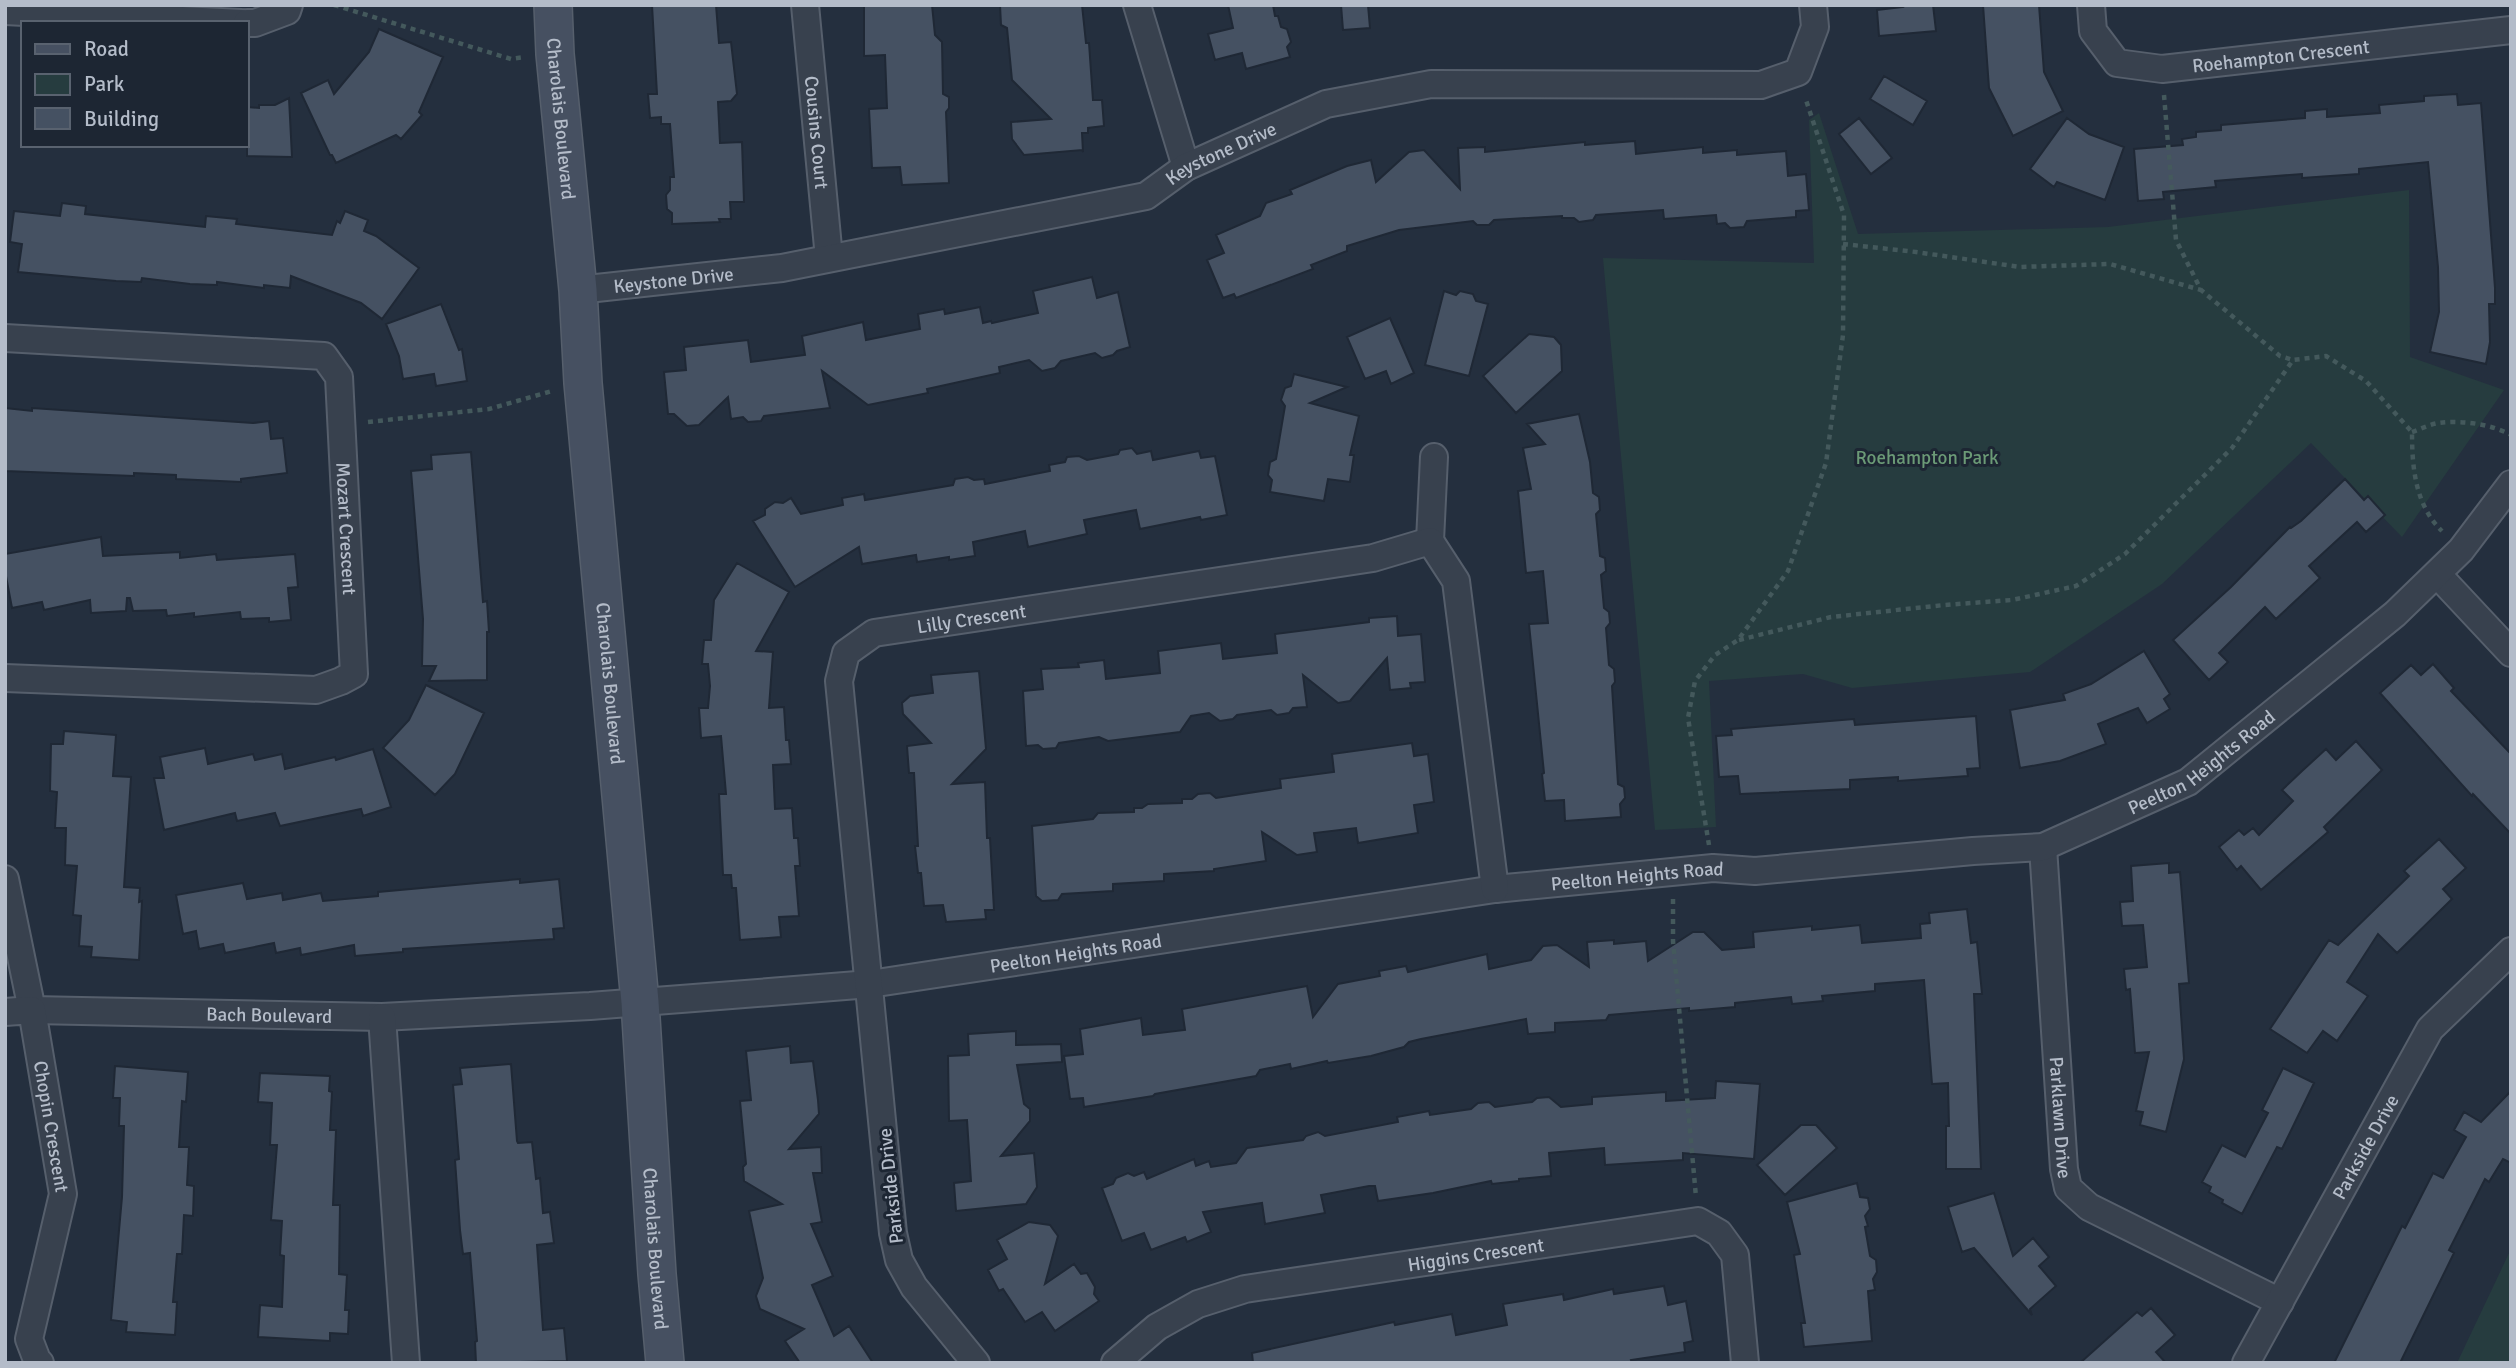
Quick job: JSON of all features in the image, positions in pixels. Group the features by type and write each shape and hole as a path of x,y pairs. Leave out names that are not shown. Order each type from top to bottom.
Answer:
{"street":[{"path":"248,23 287,11 289,5"},
{"name":"Charolais Boulevard","path":"553,5 555,54 579,290 583,383 640,1002 665,1363"},
{"name":"Cousins Court","path":"805,5 829,258"},
{"path":"1137,5 1186,167"},
{"path":"1798,72 1815,27 1812,5"},
{"name":"Roehampton Crescent","path":"2091,5 2092,31 2117,63 2162,69 2511,30"},
{"path":"5,12 198,21"},
{"name":"Keystone Drive","path":"579,290 782,268 1146,196 1186,167 1326,104 1431,84 1760,85 1798,72"},
{"name":"Mozart Crescent","path":"5,338 324,356 339,377 354,674 316,690 5,678"},
{"path":"1434,457 1430,541 1457,581 1495,889"},
{"name":"Peelton Heights Road","path":"640,1002 870,984 1495,889 1713,868 1755,871 2043,847 2188,782 2395,614 2461,550 2511,484"},
{"name":"Lilly Crescent","path":"870,984 839,681 846,653 874,633 1373,558 1430,541"},
{"path":"2437,574 2511,653"},
{"name":"Parklawn Drive","path":"2043,847 2064,1169 2068,1188 2089,1207 2280,1302"},
{"path":"5,879 32,1010"},
{"name":"Parkside Drive","path":"2246,1363 2430,1029 2511,951"},
{"name":"Parkside Drive","path":"870,984 893,1233 899,1260 914,1287 976,1363"},
{"name":"Bach Boulevard","path":"5,1012 32,1010 382,1017 640,1002"},
{"name":"Chopin Crescent","path":"32,1010 64,1194 29,1339 40,1363"},
{"path":"382,1017 406,1363"},
{"path":"1698,1222 1719,1233 1735,1255 1745,1363"},
{"name":"Higgins Crescent","path":"1115,1363 1157,1327 1198,1304 1245,1289 1698,1222"}],"path":[{"path":"334,5 511,58 555,54"},
{"path":"2162,69 2176,240 2201,290 2280,356 2293,359 2326,356 2366,381 2412,432 2412,464 2429,519 2461,550"},
{"path":"1738,640 1788,571 1826,463 1843,335 1844,215 1798,72"},
{"path":"1843,244 1916,251 2020,267 2110,264 2201,290"},
{"path":"1713,868 1688,718 1695,681 1715,655 1738,640 1830,617 2012,600 2076,586 2125,554 2232,448 2293,359"},
{"path":"341,425 489,409 583,383"},
{"path":"2412,432 2438,423 2473,424 2502,430 2511,435"},
{"path":"1673,896 1674,941 1698,1222"}],"green space":[{"name":"Roehampton Park","path":"1819,113 1858,234 2108,227 2409,190 2410,357 2504,390 2402,537 2311,443 2162,584 2030,672 1852,688 1803,674 1709,681 1716,827 1655,830 1603,258 1814,263 1809,120"},
{"path":"2511,1249 2511,1363 2457,1363"}],"building":[{"path":"652,5 716,5 719,43 731,42 737,94 731,101 718,102 720,143 742,142 744,202 730,202 731,219 672,224 672,213 667,209 666,195 670,190 670,177 674,177 670,124 661,124 661,117 650,118 648,94 657,94"},
{"path":"864,5 932,5 935,35 942,42 943,94 949,97 949,108 946,112 949,183 902,185 900,167 872,168 869,109 887,108 885,55 864,56"},
{"path":"1000,5 1082,5 1086,43 1089,43 1093,100 1102,100 1104,126 1088,128 1088,133 1082,133 1083,152 1024,155 1012,139 1011,122 1051,119 1012,80 1007,28 1001,25"},
{"path":"1228,5 1273,5 1281,27 1287,29 1291,42 1287,47 1290,57 1246,69 1242,53 1215,60 1208,34 1233,28"},
{"path":"1341,5 1368,5 1370,28 1343,30"},
{"path":"1902,5 1933,5 1936,31 1879,36 1877,10 1903,7"},
{"path":"1983,5 2039,5 2044,72 2063,111 2013,136 1989,88"},
{"path":"379,29 443,57 419,112 422,115 401,139 396,135 336,163 301,93 328,80 334,94 369,52"},
{"path":"1884,76 1927,101 1913,125 1870,99"},
{"path":"2457,94 2458,105 2481,103 2495,288 2495,304 2489,304 2490,342 2486,364 2430,352 2439,312 2438,267 2428,162 2359,169 2359,174 2302,178 2302,174 2215,181 2216,187 2163,192 2164,199 2138,201 2134,149 2183,145 2182,139 2196,137 2196,132 2221,130 2221,125 2305,118 2305,111 2327,109 2327,117 2380,113 2379,105 2424,101 2424,96"},
{"path":"289,98 292,157 247,156 248,107 275,105"},
{"path":"1859,118 1892,158 1871,174 1839,134"},
{"path":"2067,118 2089,134 2124,147 2105,200 2057,182 2054,187 2030,169"},
{"path":"1635,141 1636,154 1703,147 1703,153 1737,150 1737,155 1786,151 1788,176 1806,174 1809,210 1796,211 1796,217 1747,221 1744,227 1730,228 1725,223 1717,224 1716,215 1664,219 1663,210 1596,215 1593,220 1579,222 1574,218 1562,216 1494,220 1489,225 1477,225 1473,221 1399,230 1347,246 1347,251 1311,265 1313,269 1236,298 1234,294 1223,298 1207,260 1224,253 1216,235 1260,216 1266,203 1292,194 1290,190 1347,166 1371,160 1376,182 1409,152 1424,150 1460,189 1458,148 1485,147 1485,152 1585,142 1585,145"},
{"path":"62,203 86,206 85,214 205,227 206,216 237,219 236,224 332,235 337,221 340,223 345,211 368,220 364,231 376,236 419,268 382,319 361,303 291,276 290,288 264,285 264,288 217,282 217,285 190,284 142,278 141,282 116,281 18,272 22,244 10,242 14,211 60,216"},
{"path":"1092,277 1097,298 1118,292 1130,347 1113,355 1102,358 1095,353 1061,361 1055,368 1042,371 1029,360 999,367 1000,373 927,389 928,393 868,405 822,371 830,408 764,416 761,421 748,422 743,417 731,419 728,397 699,425 687,426 674,414 668,414 664,372 686,370 684,347 748,340 751,362 805,355 802,336 863,322 866,340 920,329 918,314 944,309 945,314 980,307 983,323 992,323 1038,313 1033,291"},
{"path":"1444,291 1456,295 1460,291 1473,294 1476,301 1488,304 1469,376 1425,365"},
{"path":"441,304 459,350 462,349 467,381 436,386 434,374 403,379 399,356 386,324"},
{"path":"1390,318 1414,373 1391,384 1386,371 1365,379 1347,337"},
{"path":"1529,334 1554,337 1561,345 1562,371 1516,413 1483,376"},
{"path":"1294,374 1347,387 1310,403 1359,416 1350,455 1354,455 1350,482 1328,479 1324,501 1270,492 1270,462 1276,459 1285,406 1281,400 1285,388 1291,386"},
{"path":"5,408 253,423 269,421 271,439 283,438 287,473 241,479 241,482 176,479 176,475 134,473 134,476 5,471"},
{"path":"1579,414 1590,462 1593,493 1599,497 1600,510 1596,514 1600,556 1605,558 1606,571 1601,575 1604,608 1609,612 1610,623 1606,628 1609,665 1614,669 1615,682 1612,686 1618,784 1624,787 1625,798 1620,804 1621,817 1565,821 1564,800 1545,801 1529,624 1548,623 1543,571 1526,573 1518,491 1531,489 1523,448 1545,444 1527,424"},
{"path":"1132,448 1137,454 1151,451 1153,460 1199,451 1201,458 1215,456 1227,515 1201,520 1200,517 1140,529 1136,510 1084,520 1087,534 1028,547 1025,531 973,542 975,556 949,560 949,557 917,562 916,555 862,564 859,547 795,587 753,521 765,515 765,509 775,502 783,503 791,498 801,514 843,505 842,498 864,494 865,500 953,485 955,479 968,477 974,480 984,479 985,484 1050,471 1049,465 1065,462 1067,457 1079,456 1087,460 1118,454 1120,450"},
{"path":"471,452 483,602 487,601 487,680 429,681 436,666 422,666 423,619 411,471 432,469 431,455"},
{"path":"2345,479 2364,500 2368,496 2385,515 2366,532 2357,522 2309,566 2320,578 2276,619 2265,607 2219,653 2228,662 2209,680 2173,640 2231,587 2290,527 2301,521"},
{"path":"101,537 103,556 180,552 180,558 216,554 217,560 295,554 298,587 288,588 291,620 269,622 269,618 241,619 240,612 194,617 194,613 167,616 166,610 133,611 130,598 127,598 126,611 91,613 90,600 44,610 42,602 12,608 5,571 5,554"},
{"path":"737,563 789,592 756,651 773,652 769,708 784,707 791,764 773,765 775,809 792,808 794,838 798,838 800,866 795,866 799,916 779,917 781,937 740,940 736,888 732,888 731,875 723,875 719,794 726,794 721,736 701,738 699,708 708,708 708,664 702,664 704,640 711,640 714,600"},
{"path":"1397,616 1398,636 1421,634 1425,682 1410,683 1411,688 1390,690 1387,658 1350,701 1338,703 1303,675 1307,707 1293,708 1289,713 1277,715 1271,710 1237,715 1233,719 1220,721 1209,713 1191,716 1180,732 1108,741 1099,737 1059,743 1056,748 1026,746 1023,691 1043,689 1041,669 1079,667 1078,663 1104,660 1106,679 1160,673 1158,651 1221,643 1223,659 1277,653 1275,634 1369,622 1369,618"},
{"path":"2144,651 2170,694 2164,699 2170,709 2147,723 2138,708 2098,724 2106,744 2060,761 2020,768 2010,710 2065,700 2063,694 2091,684"},
{"path":"2433,664 2454,688 2451,691 2511,754 2511,834 2473,794 2472,796 2380,693 2411,665 2421,675"},
{"path":"979,671 986,749 952,784 985,782 994,910 985,910 986,919 946,922 943,905 924,906 915,846 918,846 914,773 909,773 907,746 931,743 903,714 902,703 910,696 933,693 931,675"},
{"path":"426,685 484,713 455,774 435,795 383,748 409,720"},
{"path":"1976,716 1980,768 1967,769 1968,776 1898,781 1898,777 1850,780 1850,789 1740,794 1738,776 1719,777 1716,736 1732,735 1731,729 1854,719 1855,725"},
{"path":"64,731 116,735 113,776 131,777 124,887 140,888 139,902 142,901 139,960 91,957 92,947 79,946 81,916 73,915 77,866 65,865 66,828 55,828 57,792 50,791 51,744 63,744"},
{"path":"2356,741 2382,770 2324,827 2328,832 2261,890 2241,866 2237,870 2219,847 2239,830 2244,835 2253,828 2259,835 2293,801 2282,790 2326,749 2336,760"},
{"path":"1412,743 1414,756 1428,754 1434,802 1414,805 1418,833 1358,843 1356,828 1314,833 1317,852 1297,855 1262,832 1266,861 1214,871 1164,874 1164,881 1113,884 1113,891 1062,894 1058,900 1042,901 1036,896 1032,826 1093,819 1098,813 1134,812 1134,808 1142,808 1148,804 1182,803 1182,799 1192,799 1198,794 1210,793 1216,798 1281,788 1280,779 1334,772 1332,754"},
{"path":"205,748 208,764 253,754 255,760 282,754 285,769 335,757 336,760 373,749 391,807 363,816 361,809 280,826 275,813 237,821 235,813 164,830 154,778 164,778 160,757"},
{"path":"2439,839 2466,868 2443,889 2452,899 2397,953 2378,934 2347,982 2368,996 2337,1041 2323,1031 2307,1053 2270,1029 2329,940 2338,945 2409,876 2404,871"},
{"path":"2169,863 2169,873 2180,872 2189,983 2179,984 2184,1059 2166,1132 2140,1125 2143,1112 2136,1111 2149,1052 2135,1053 2130,989 2126,990 2124,969 2147,967 2143,925 2122,926 2120,902 2133,901 2131,866"},
{"path":"520,879 520,883 559,879 564,928 553,929 554,939 403,949 403,952 355,956 354,945 301,955 300,948 276,953 274,943 225,953 223,944 199,949 196,931 183,934 176,895 243,883 247,899 282,893 283,900 321,893 323,901 378,896 378,892"},
{"path":"1967,909 1971,943 1977,942 1982,994 1974,994 1981,1169 1946,1169 1948,1083 1932,1084 1924,980 1875,984 1875,991 1822,996 1823,1001 1792,1004 1791,997 1735,1003 1735,1007 1609,1015 1606,1020 1555,1023 1555,1032 1528,1034 1526,1019 1421,1039 1409,1042 1404,1047 1371,1056 1328,1063 1327,1061 1291,1069 1290,1064 1260,1070 1256,1076 1153,1096 1084,1107 1083,1098 1070,1099 1064,1056 1083,1054 1080,1029 1141,1018 1143,1035 1185,1030 1182,1009 1307,986 1313,1017 1338,984 1380,976 1379,971 1406,966 1408,972 1487,954 1489,969 1531,960 1543,946 1557,945 1589,967 1587,942 1614,940 1614,944 1646,941 1648,961 1693,932 1704,932 1722,950 1754,947 1753,932 1812,926 1812,930 1860,925 1862,943 1921,938 1920,924 1930,923 1929,913"},
{"path":"1016,1031 1016,1045 1061,1044 1062,1062 1017,1065 1024,1104 1030,1109 1030,1121 1001,1156 1034,1153 1037,1187 1026,1204 956,1211 954,1183 971,1181 967,1120 949,1121 948,1056 969,1055 968,1034"},
{"path":"790,1046 791,1063 813,1061 818,1100 819,1114 789,1149 821,1147 822,1173 813,1173 822,1222 811,1224 833,1276 812,1285 834,1336 849,1326 873,1363 800,1363 785,1341 804,1329 760,1309 756,1296 763,1278 749,1211 782,1204 744,1181 743,1167 746,1164 740,1101 751,1100 746,1051"},
{"path":"511,1064 517,1141 532,1142 536,1179 540,1178 543,1213 550,1212 554,1243 537,1245 543,1330 564,1328 567,1361 476,1363 477,1341 470,1253 463,1254 460,1230 455,1160 459,1159 453,1085 462,1084 460,1068"},
{"path":"115,1066 188,1072 186,1102 182,1101 179,1147 189,1147 187,1185 194,1186 193,1216 184,1215 182,1254 177,1254 173,1302 177,1302 175,1335 126,1332 127,1322 111,1320 122,1197 124,1126 119,1126 120,1098 113,1098"},
{"path":"2283,1068 2314,1083 2282,1149 2277,1147 2242,1214 2222,1203 2223,1200 2209,1192 2211,1187 2202,1182 2222,1145 2245,1157 2268,1113 2262,1110"},
{"path":"260,1073 330,1076 330,1130 336,1130 333,1205 340,1205 339,1274 347,1275 345,1310 349,1310 348,1334 330,1333 330,1341 258,1337 260,1305 282,1307 284,1256 280,1255 282,1221 271,1220 277,1145 270,1145 272,1103 258,1102"},
{"path":"1716,1081 1760,1084 1754,1159 1683,1153 1683,1160 1605,1165 1604,1148 1549,1153 1551,1176 1492,1184 1491,1181 1378,1201 1375,1186 1369,1186 1321,1195 1325,1213 1265,1224 1262,1203 1203,1212 1211,1232 1187,1242 1185,1237 1151,1250 1144,1233 1122,1241 1102,1188 1128,1173 1134,1176 1144,1172 1147,1179 1194,1159 1196,1166 1209,1161 1211,1167 1236,1163 1247,1148 1303,1140 1306,1136 1318,1132 1325,1136 1398,1122 1397,1117 1429,1111 1430,1115 1471,1109 1478,1103 1489,1102 1495,1107 1549,1097 1561,1107 1592,1104 1592,1097 1666,1092 1666,1101 1715,1098"},
{"path":"2511,1091 2511,1163 2503,1159 2489,1182 2485,1179 2449,1250 2454,1253 2400,1363 2334,1363 2402,1226 2405,1228 2433,1173 2443,1178 2466,1137 2454,1130 2464,1112 2481,1122"},
{"path":"1801,1125 1816,1125 1837,1148 1785,1195 1757,1165"},
{"path":"1857,1183 1860,1197 1868,1198 1870,1209 1865,1216 1868,1226 1865,1227 1870,1256 1876,1260 1877,1272 1873,1279 1875,1290 1868,1291 1872,1341 1804,1347 1801,1323 1805,1323 1794,1255 1800,1254 1787,1202"},
{"path":"1994,1193 2013,1256 2033,1238 2049,1257 2039,1266 2056,1286 2030,1309 2032,1315 1974,1248 1962,1252 1948,1207"},
{"path":"1029,1222 1050,1225 1058,1236 1045,1284 1074,1264 1081,1274 1087,1273 1099,1301 1055,1331 1042,1312 1025,1322 1003,1289 999,1291 988,1270 1007,1259 997,1240"},
{"path":"1664,1286 1668,1305 1686,1301 1693,1341 1684,1343 1685,1352 1631,1360 1632,1363 1253,1363 1252,1353 1394,1322 1395,1325 1452,1314 1456,1335 1507,1325 1503,1304 1563,1294 1564,1300 1613,1289 1614,1294"},
{"path":"2151,1308 2175,1335 2156,1352 2166,1363 2080,1363 2137,1312 2142,1316"}]}
